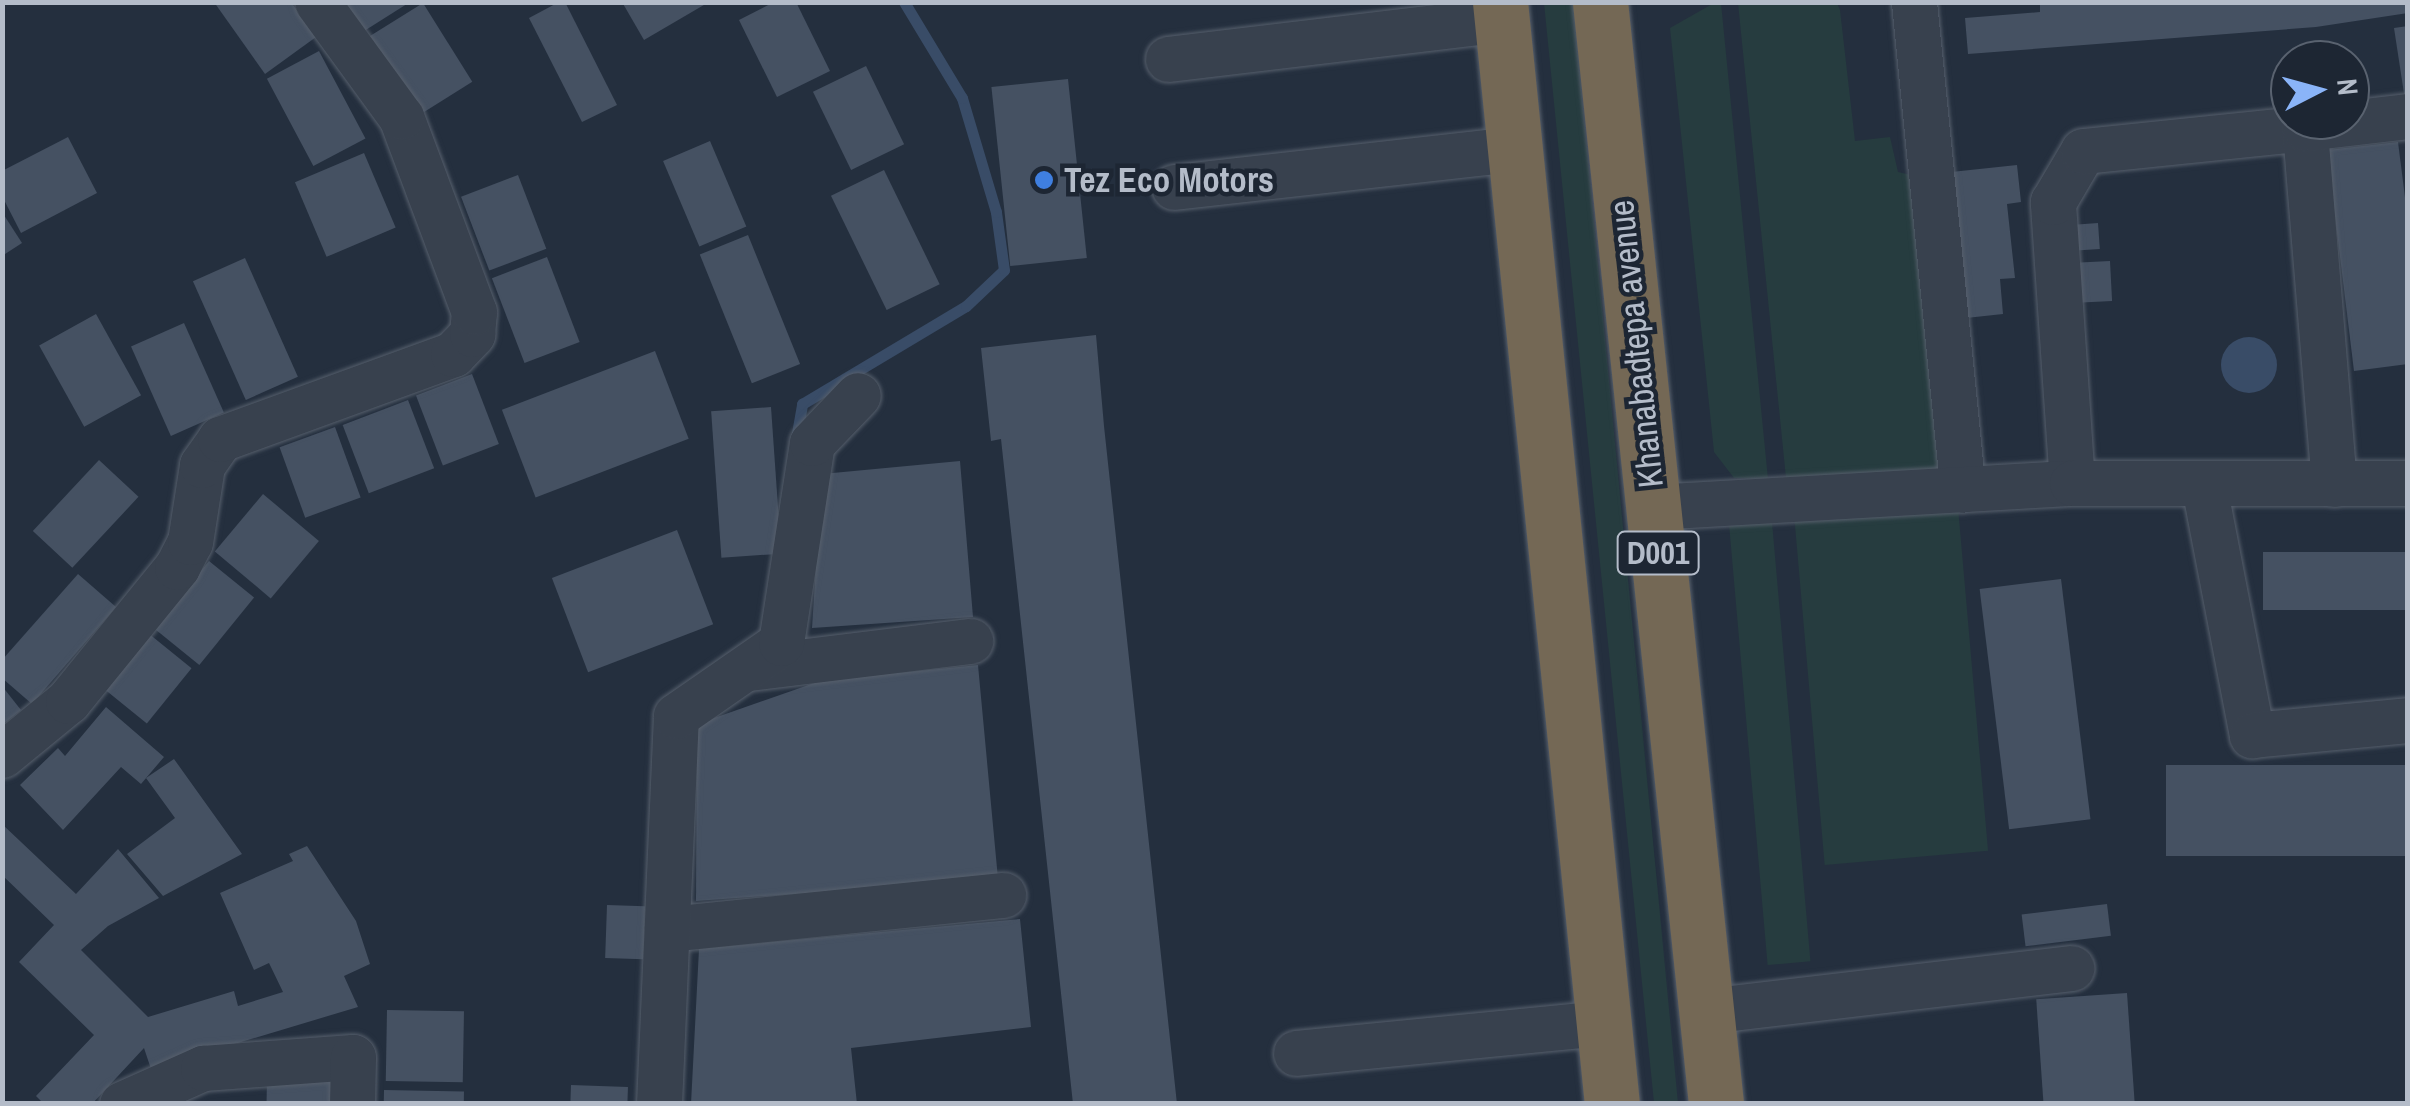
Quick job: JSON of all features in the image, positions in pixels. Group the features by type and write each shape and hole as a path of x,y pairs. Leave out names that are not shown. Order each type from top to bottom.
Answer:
{"highway":[{"name":"Khanabadtepa avenue","path":"1600,2 1716,1104"},
{"path":"1501,11 1612,1104"}],"street":[{"path":"2,756 68,701 177,567 190,542 202,465 220,440 453,354 472,334 474,312 401,117 317,2"},
{"path":"1914,2 1963,490"},
{"path":"1168,59 1501,11"},
{"path":"2370,120 2408,116"},
{"path":"2072,483 2053,202 2083,151 2270,132"},
{"path":"2307,140 2334,484"},
{"path":"1174,187 1514,149"},
{"path":"659,1104 676,716 781,643 812,443 858,396"},
{"path":"1653,507 2072,483 2204,486 2408,482"},
{"path":"2204,486 2252,734 2408,720"},
{"path":"745,668 970,641"},
{"path":"667,928 1003,895"},
{"path":"1706,1011 2071,968"},
{"path":"1296,1053 1604,1023"},
{"path":"122,1104 203,1068 353,1057 352,1104"}],"green space":[{"path":"1544,3 1573,3 1678,1103 1654,1103"},
{"path":"1714,3 1721,3 1768,479 1734,478 1714,452 1670,28"},
{"path":"1738,3 1837,3 1855,141 1890,137 1898,172 1911,175 1942,473 1786,478"},
{"path":"1958,507 1988,851 1825,865 1795,521"},
{"path":"1772,522 1810,961 1768,965 1729,526"}],"water":[{"path":"2249,337 2269,345 2277,365 2269,385 2249,393 2229,385 2221,365 2229,345"}],"building":[{"path":"214,2 291,2 316,37 265,74"},
{"path":"341,2 410,2 361,33"},
{"path":"565,2 617,105 582,122 529,18"},
{"path":"622,2 709,2 644,40"},
{"path":"774,2 796,2 830,71 777,97 739,20"},
{"path":"2040,2 2408,2 2408,13 2316,27 1968,54 1965,18 2040,12"},
{"path":"423,3 472,82 413,119 364,40"},
{"path":"2408,26 2408,100 2405,100 2394,28"},
{"path":"319,51 365,138 313,166 267,79"},
{"path":"866,66 904,144 851,170 813,92"},
{"path":"1068,79 1087,258 1010,266 991,87"},
{"path":"68,137 97,193 21,233 2,196 2,171"},
{"path":"710,141 746,227 699,247 663,161"},
{"path":"2398,142 2408,221 2408,364 2354,371 2327,150"},
{"path":"364,153 396,228 327,257 295,182"},
{"path":"2017,165 2021,202 2007,204 2015,278 2000,279 2003,314 1957,319 1942,173"},
{"path":"884,170 940,284 887,310 831,196"},
{"path":"518,175 546,249 489,271 461,197"},
{"path":"2,212 22,243 2,256"},
{"path":"2098,223 2100,249 2069,251 2067,225"},
{"path":"748,235 800,364 752,383 700,254"},
{"path":"547,257 580,342 525,363 492,278"},
{"path":"245,258 298,377 246,400 193,281"},
{"path":"2110,261 2112,301 2072,303 2070,263"},
{"path":"96,314 141,395 84,427 39,346"},
{"path":"184,323 224,413 171,436 131,347"},
{"path":"1096,335 1177,1104 1073,1104 1001,439 991,441 981,348"},
{"path":"655,351 689,439 536,498 502,410"},
{"path":"472,374 499,444 443,466 416,396"},
{"path":"408,400 434,468 369,493 343,425"},
{"path":"771,407 781,554 721,558 711,411"},
{"path":"335,427 361,497 305,518 280,447"},
{"path":"99,460 138,497 72,568 33,531"},
{"path":"960,461 973,617 812,628 822,474"},
{"path":"263,494 319,541 271,598 215,551"},
{"path":"677,530 713,624 588,672 552,578"},
{"path":"2263,552 2408,552 2408,610 2263,610"},
{"path":"209,561 254,598 199,665 154,629"},
{"path":"78,574 116,607 32,704 2,678 2,660"},
{"path":"2061,579 2090,819 2009,829 1980,589"},
{"path":"148,633 192,668 147,723 103,688"},
{"path":"978,665 998,879 696,901 697,724 820,681"},
{"path":"2,686 21,710 2,725"},
{"path":"106,707 164,757 141,784 121,767 63,830 20,785 58,748 65,756"},
{"path":"174,759 242,854 163,896 127,854 175,818 146,778"},
{"path":"2166,765 2408,765 2408,856 2166,856"},
{"path":"2,824 76,894 118,849 159,898 108,926 81,950 148,1017 234,991 238,1006 283,992 269,963 254,970 220,893 293,861 289,854 307,846 356,921 370,964 344,976 358,1007 151,1069 144,1048 92,1104 44,1104 36,1096 94,1035 19,962 54,925 2,875"},
{"path":"2107,904 2111,936 2026,946 2022,914"},
{"path":"607,905 645,906 643,959 605,958"},
{"path":"1020,919 1031,1027 851,1048 857,1104 691,1104 699,949"},
{"path":"2127,993 2135,1104 2044,1104 2036,999"},
{"path":"387,1010 464,1011 463,1082 386,1081"},
{"path":"267,1077 335,1078 335,1104 267,1104"},
{"path":"571,1085 628,1087 627,1104 570,1104"},
{"path":"384,1090 464,1091 464,1104 384,1104"}],"waterway":[{"path":"796,439 802,404 966,306 1004,270 996,212 962,98 904,2"}],"place":[{"name":"Tez Eco Motors","path":"1044,180"}]}
